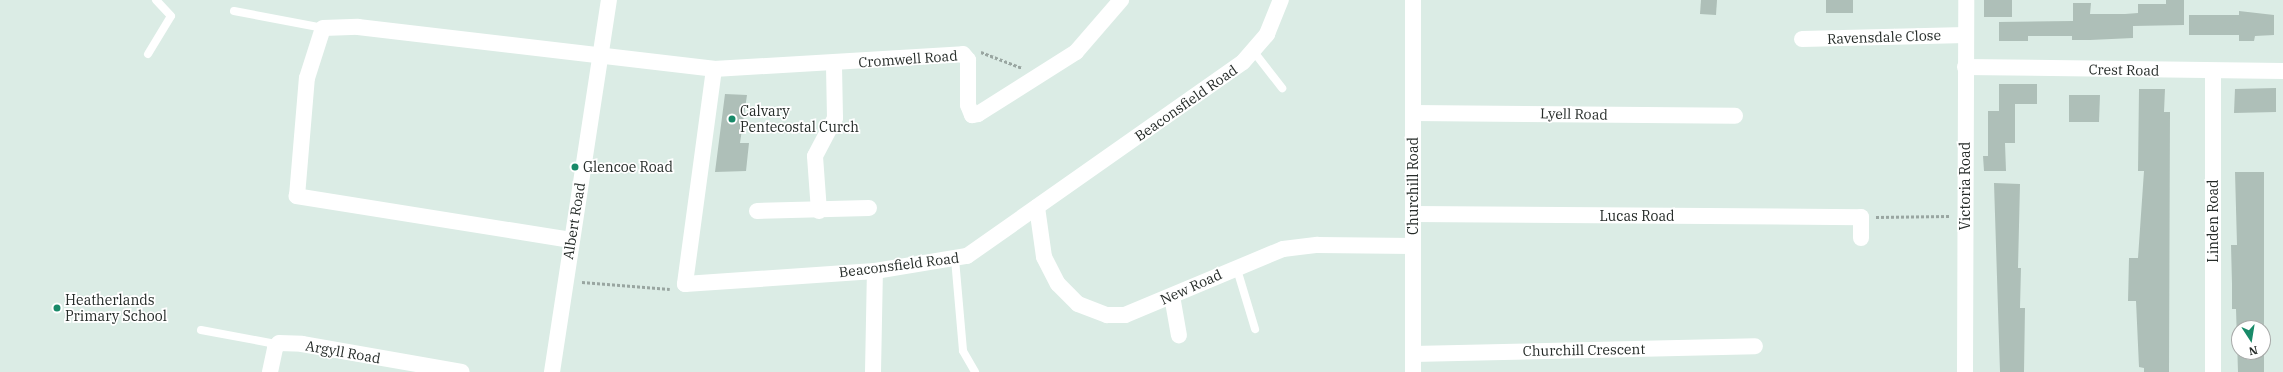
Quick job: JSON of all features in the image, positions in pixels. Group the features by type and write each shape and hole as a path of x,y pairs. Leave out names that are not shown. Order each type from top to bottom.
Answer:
{"street":[{"name":"Albert Road","path":"552,372 571,240 609,0"},
{"name":"Cromwell Road","path":"600,56 714,69 966,56 970,74 968,105 972,115 978,114 1076,52 1121,0"},
{"name":"Beaconsfield Road","path":"685,284 875,271 967,256 1254,52 1267,34 1281,0"},
{"name":"Churchill Road","path":"1413,0 1413,372"},
{"name":"Victoria Road","path":"1965,372 1966,0"},
{"path":"571,240 297,196 307,78 323,28 358,27 600,56"},
{"name":"Ravensdale Close","path":"1802,39 1966,35"},
{"path":"819,211 815,156 835,118 834,64"},
{"name":"Crest Road","path":"1965,67 2283,71"},
{"path":"685,284 714,69"},
{"name":"Linden Road","path":"2212,71 2213,372"},
{"name":"Lyell Road","path":"1413,113 1735,116"},
{"name":"New Road","path":"1037,207 1047,263 1058,284 1078,304 1097,313 1125,315 1172,296 1236,266 1283,249 1318,245 1413,246"},
{"path":"757,212 819,211 869,208"},
{"name":"Lucas Road","path":"1413,214 1862,217"},
{"path":"1861,238 1862,217"},
{"path":"873,372 875,271"},
{"path":"1172,296 1180,335"},
{"path":"270,372 276,344"},
{"name":"Argyll Road","path":"276,344 302,344 462,372"},
{"name":"Churchill Crescent","path":"1413,354 1755,346"}],"lane":[{"path":"148,54 171,16 156,0"},
{"path":"234,11 323,28"},
{"path":"1254,52 1282,88"},
{"path":"955,259 963,351 975,372"},
{"path":"1236,266 1255,330"},
{"path":"201,330 276,344"}],"path":[{"path":"966,56 978,51 991,55 1038,76"},
{"path":"1862,217 1965,215"},
{"path":"565,281 679,289 685,284"}],"building":[{"path":"1701,0 1717,0 1716,15 1700,14"},
{"path":"1826,0 1853,0 1853,13 1826,13"},
{"path":"1984,0 2012,0 2012,17 1984,17"},
{"path":"2166,0 2184,0 2184,25 2133,26 2133,38 2072,40 2072,36 2028,36 2028,41 1999,41 1999,22 2073,21 2073,3 2091,3 2090,14 2125,14 2138,13 2138,4 2166,4"},
{"path":"2239,11 2274,15 2274,35 2255,36 2254,41 2239,41 2239,35 2189,35 2189,15 2239,15"},
{"path":"1999,84 2037,84 2037,104 2015,104 2015,143 2005,143 2006,171 1984,171 1983,156 1988,156 1988,111 1999,111"},
{"path":"2276,88 2276,112 2234,113 2235,89"},
{"path":"2139,89 2165,89 2164,112 2170,112 2169,372 2144,372 2144,368 2139,367 2136,301 2128,301 2129,258 2138,258 2144,171 2138,171"},
{"name":"Calvary Pentecostal Curch","path":"725,94 747,95 740,143 749,143 746,171 715,172"},
{"path":"2069,95 2100,95 2099,122 2069,122"},
{"path":"2235,172 2264,172 2264,320 2236,320 2236,309 2232,309 2231,245 2237,245"},
{"path":"1994,183 2020,184 2018,268 2021,268 2020,308 2025,308 2024,372 2000,372"},
{"path":"2238,360 2264,360 2264,372 2238,372"}],"place":[{"name":"Calvary Pentecostal Curch","path":"732,119"},
{"name":"Glencoe Road","path":"575,167"},
{"name":"Heatherlands Primary School","path":"57,308"}]}
